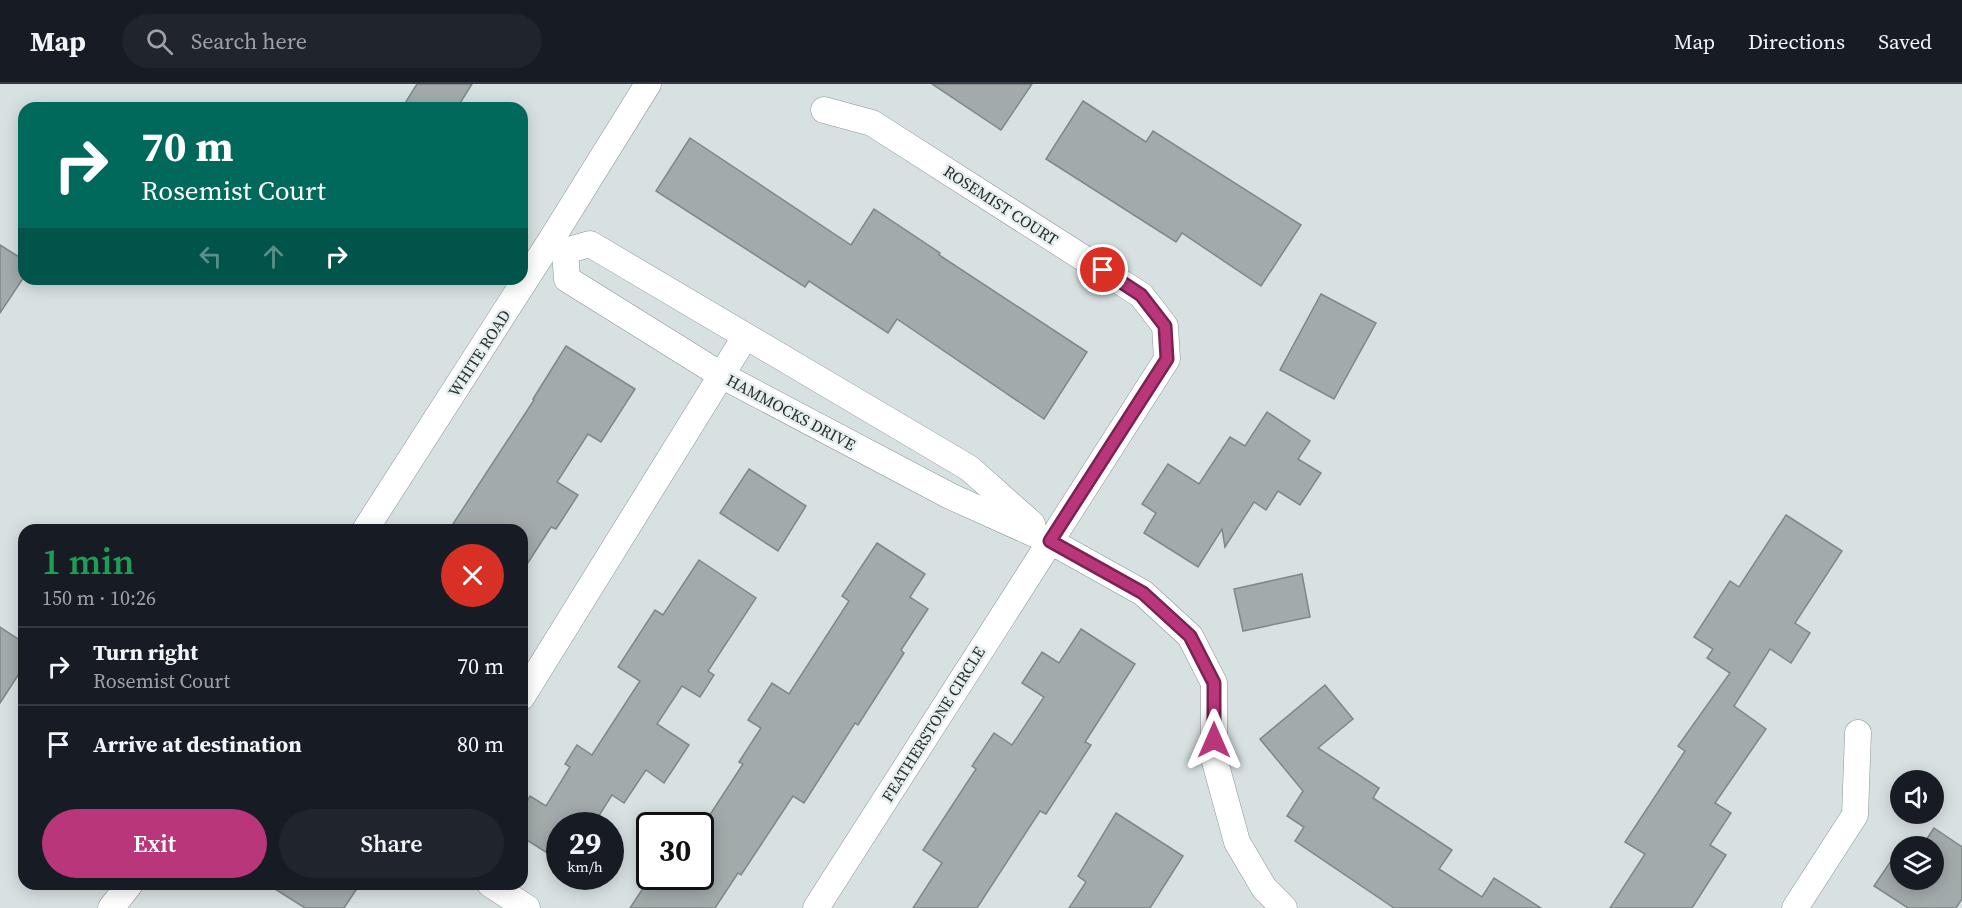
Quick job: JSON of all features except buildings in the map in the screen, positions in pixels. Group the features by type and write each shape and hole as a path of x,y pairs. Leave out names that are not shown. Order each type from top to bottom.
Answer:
{"street":[{"name":"WHITE ROAD","path":"369,524 558,245 648,84"},
{"name":"ROSEMIST COURT","path":"824,110 872,123 882,129 1141,295 1165,326 1167,359 1050,541"},
{"name":"HAMMOCKS DRIVE","path":"1050,541 969,468 745,338 590,244 558,245 567,279 721,375 950,496 1050,541 1143,593 1190,636 1214,683 1214,758 1237,842 1257,898 1284,908"},
{"path":"528,687 745,338"},
{"name":"FEATHERSTONE CIRCLE","path":"816,908 1050,541"},
{"path":"1795,908 1855,815 1858,733"},
{"path":"111,908 125,890"},
{"path":"499,890 527,908"}],"route":[{"path":"1103,270 1141,295 1165,326 1167,359 1050,541 1143,593 1190,636 1214,683 1214,740"}]}
